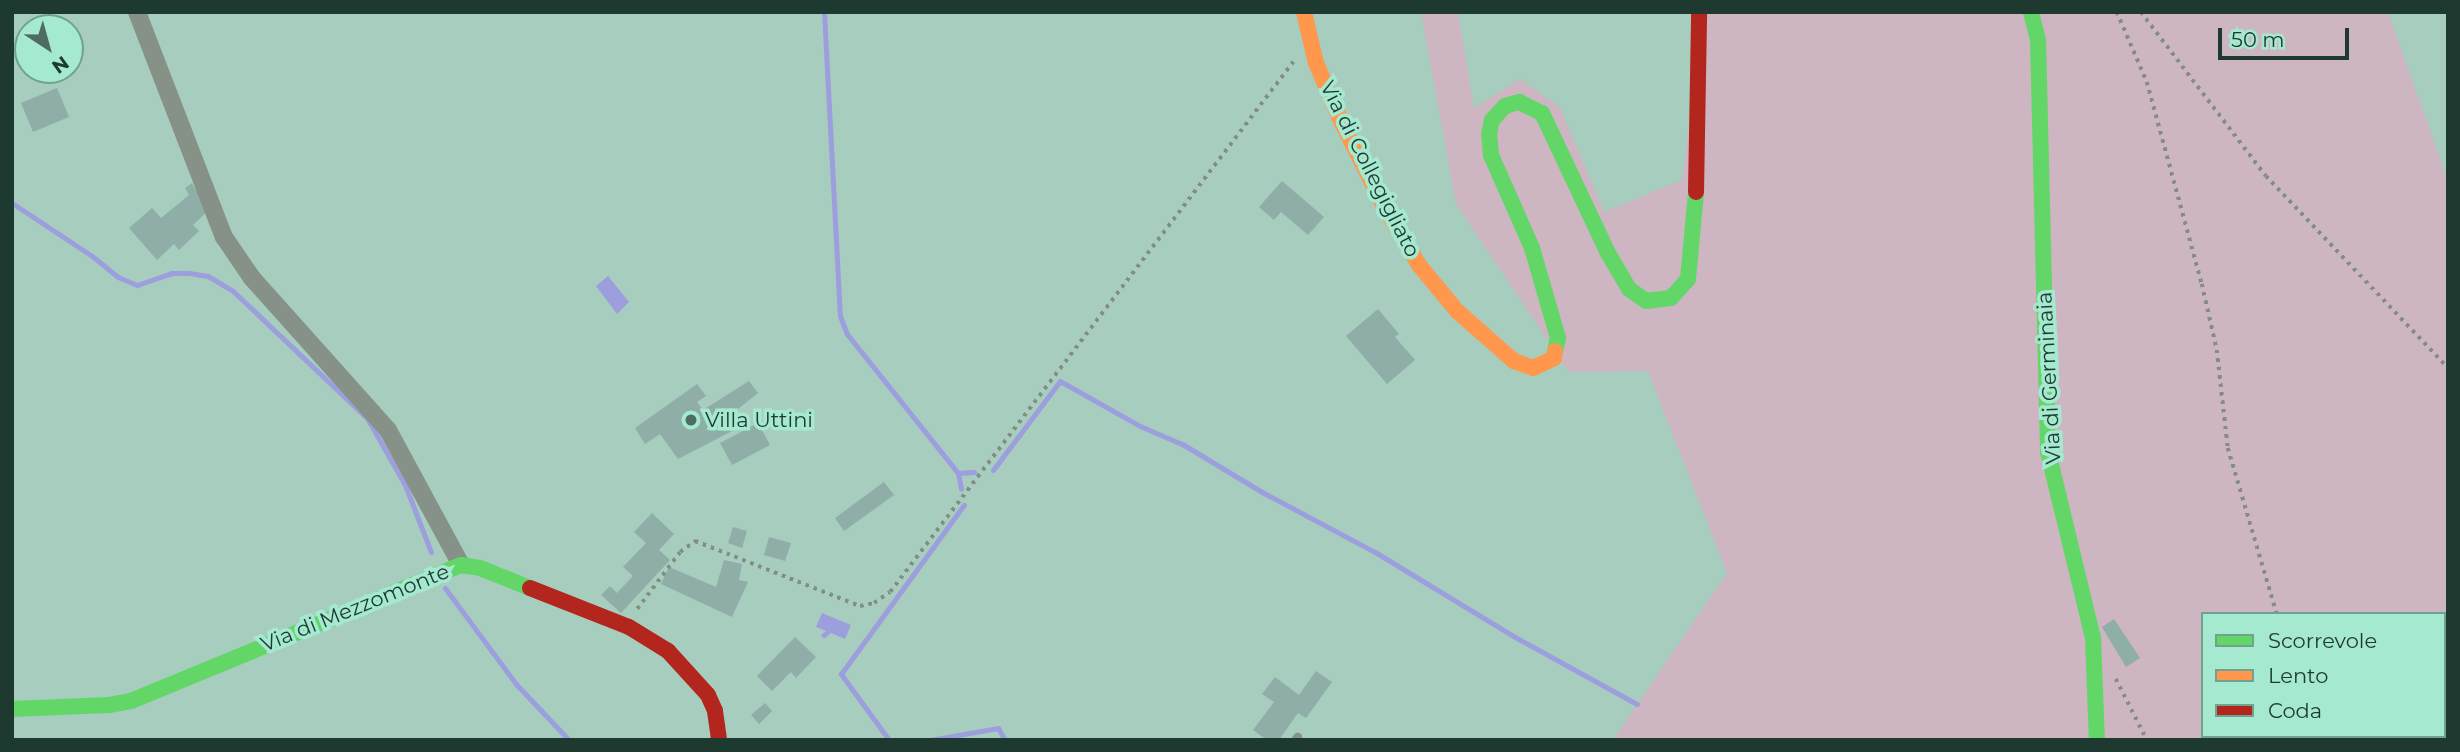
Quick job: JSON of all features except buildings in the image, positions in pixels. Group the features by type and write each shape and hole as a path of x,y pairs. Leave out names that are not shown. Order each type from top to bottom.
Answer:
{"street":[{"path":"137,12 224,237 252,278 388,430 461,565"},
{"name":"Via di Collegigliato","path":"1304,12 1310,39 1341,121 1419,265 1457,311 1520,365 1533,368 1554,358 1558,338 1532,248 1491,155 1489,134 1492,120 1505,106 1519,102 1526,102 1542,113 1608,253 1629,289 1646,300 1671,298 1688,279 1691,264 1699,153 1699,12"},
{"name":"Via di Germinaia","path":"2031,12 2038,40 2048,452 2093,639 2097,740"},
{"name":"Via di Mezzomonte","path":"12,709 108,705 131,701 461,565 480,568 629,627 668,651 708,695 715,711 719,740"}],"path":[{"path":"2117,12 2147,82 2202,284 2217,350 2228,448 2276,612"},
{"path":"2141,12 2266,176 2448,368"},
{"path":"629,627 639,606 670,564 685,547 695,541 860,606 874,603 890,592 1310,39"},
{"path":"2111,670 2147,740"}],"shaded area":[{"path":"1421,12 1458,12 1474,108 1520,79 1560,107 1604,212 1682,180 1704,12 2388,12 2448,181 2448,740 1613,740 1727,573 1648,371 1569,372 1456,204"}],"water":[{"path":"608,276 629,302 617,314 596,286"},
{"path":"822,613 851,625 845,639 831,633 824,639 821,635 826,631 816,627"}],"waterway":[{"path":"824,12 840,316 847,334 958,473 961,489"},
{"path":"12,203 92,256 118,277 137,285 171,273 189,273 208,276 233,291 367,418 405,485 431,552"},
{"path":"993,470 1060,381 1140,426 1184,445 1262,492 1375,552 1515,637 1637,704"},
{"path":"958,473 974,472"},
{"path":"889,740 841,674 964,505"},
{"path":"445,588 516,684 569,740"},
{"path":"930,740 998,728 1005,740"}],"traffic: fast":[{"path":"2031,12 2038,40 2048,452 2093,638 2097,740"},
{"path":"1555,351 1558,338 1532,248 1491,155 1489,134 1492,120 1505,106 1519,102 1542,113 1608,253 1629,289 1646,301 1671,298 1688,279 1696,192"},
{"path":"12,709 109,705 131,701 461,565 480,568 530,588"}],"traffic: slow":[{"path":"1304,12 1316,63 1341,121 1385,208 1419,265 1457,311 1514,361 1533,368 1554,358 1555,351"}],"traffic: jam":[{"path":"1696,192 1699,12"},
{"path":"530,588 629,627 668,651 708,695 715,711 719,740"}],"place":[{"name":"Villa Uttini","path":"691,420"}]}
